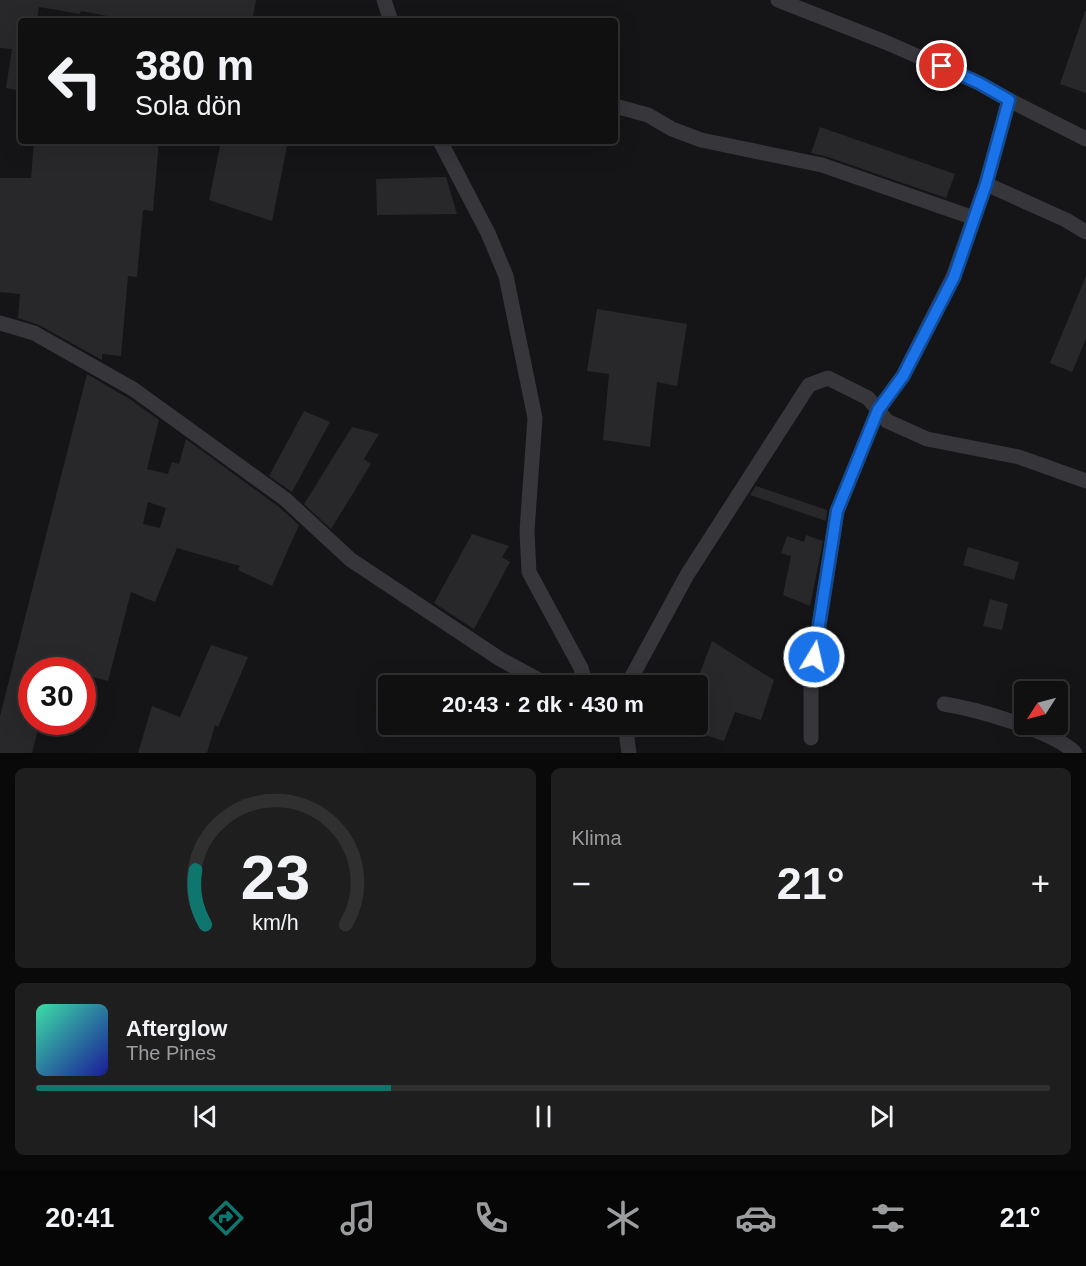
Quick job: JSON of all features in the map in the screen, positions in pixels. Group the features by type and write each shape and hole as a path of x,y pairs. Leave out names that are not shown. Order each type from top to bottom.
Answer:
{"street":[{"path":"384,0 390,18"},
{"path":"778,0 895,46 979,83 1086,139"},
{"path":"811,738 811,677 837,511 878,410 903,376 954,277 986,184 1009,100"},
{"path":"618,107 648,115 672,129 701,140 822,165 974,218"},
{"path":"442,144 488,233 506,276 535,418 527,531 529,572 583,675"},
{"path":"986,184 1086,231"},
{"path":"0,323 34,333 133,389 285,499 351,560 500,659 530,675"},
{"path":"633,675 687,575 809,385 828,378 868,398 887,421 927,439 1019,457 1086,481"},
{"path":"944,704 976,710 1045,734 1067,744 1075,753"},
{"path":"627,735 629,753"}],"building":[{"path":"0,0 256,0 253,18 117,18 81,11 80,14 39,7 37,18 18,18 18,90 6,88 12,49 0,48"},
{"path":"1086,11 1086,93 1060,84"},
{"path":"820,127 955,174 946,198 811,153"},
{"path":"34,144 159,144 153,211 143,210 137,277 128,276 121,356 102,354 102,360 39,325 18,318 20,294 0,292 0,178 31,178"},
{"path":"220,144 287,144 272,221 209,200"},
{"path":"446,177 457,214 377,215 376,179"},
{"path":"1086,276 1086,339 1072,372 1050,363"},
{"path":"597,309 687,324 677,386 657,382 650,447 603,440 609,374 587,371"},
{"path":"87,374 159,420 147,469 168,474 172,462 179,464 186,439 279,507 299,525 272,586 238,570 240,566 177,548 155,602 131,592 108,681 96,678 96,657 18,657 18,735 37,735 32,753 0,753 0,716","holes":["148,502 166,508 160,528 143,524"]},
{"path":"304,411 330,422 292,492 269,476"},
{"path":"352,427 379,434 364,459 371,464 331,529 304,504"},
{"path":"756,486 827,510 826,521 750,495"},
{"path":"472,534 509,546 502,557 510,562 474,629 434,603"},
{"path":"806,535 823,541 810,606 783,595 791,556 781,553 787,536 804,542"},
{"path":"968,547 1019,562 1014,580 963,565"},
{"path":"990,599 1008,604 1002,630 983,626"},
{"path":"712,641 774,680 761,720 735,712 724,741 705,735 708,735 708,675 699,675"},
{"path":"211,645 248,657 218,727 215,725 207,753 138,753 152,706 180,717"}],"route":[{"path":"814,657 837,511 878,410 903,376 954,277 986,184 1009,100 942,66"}]}
